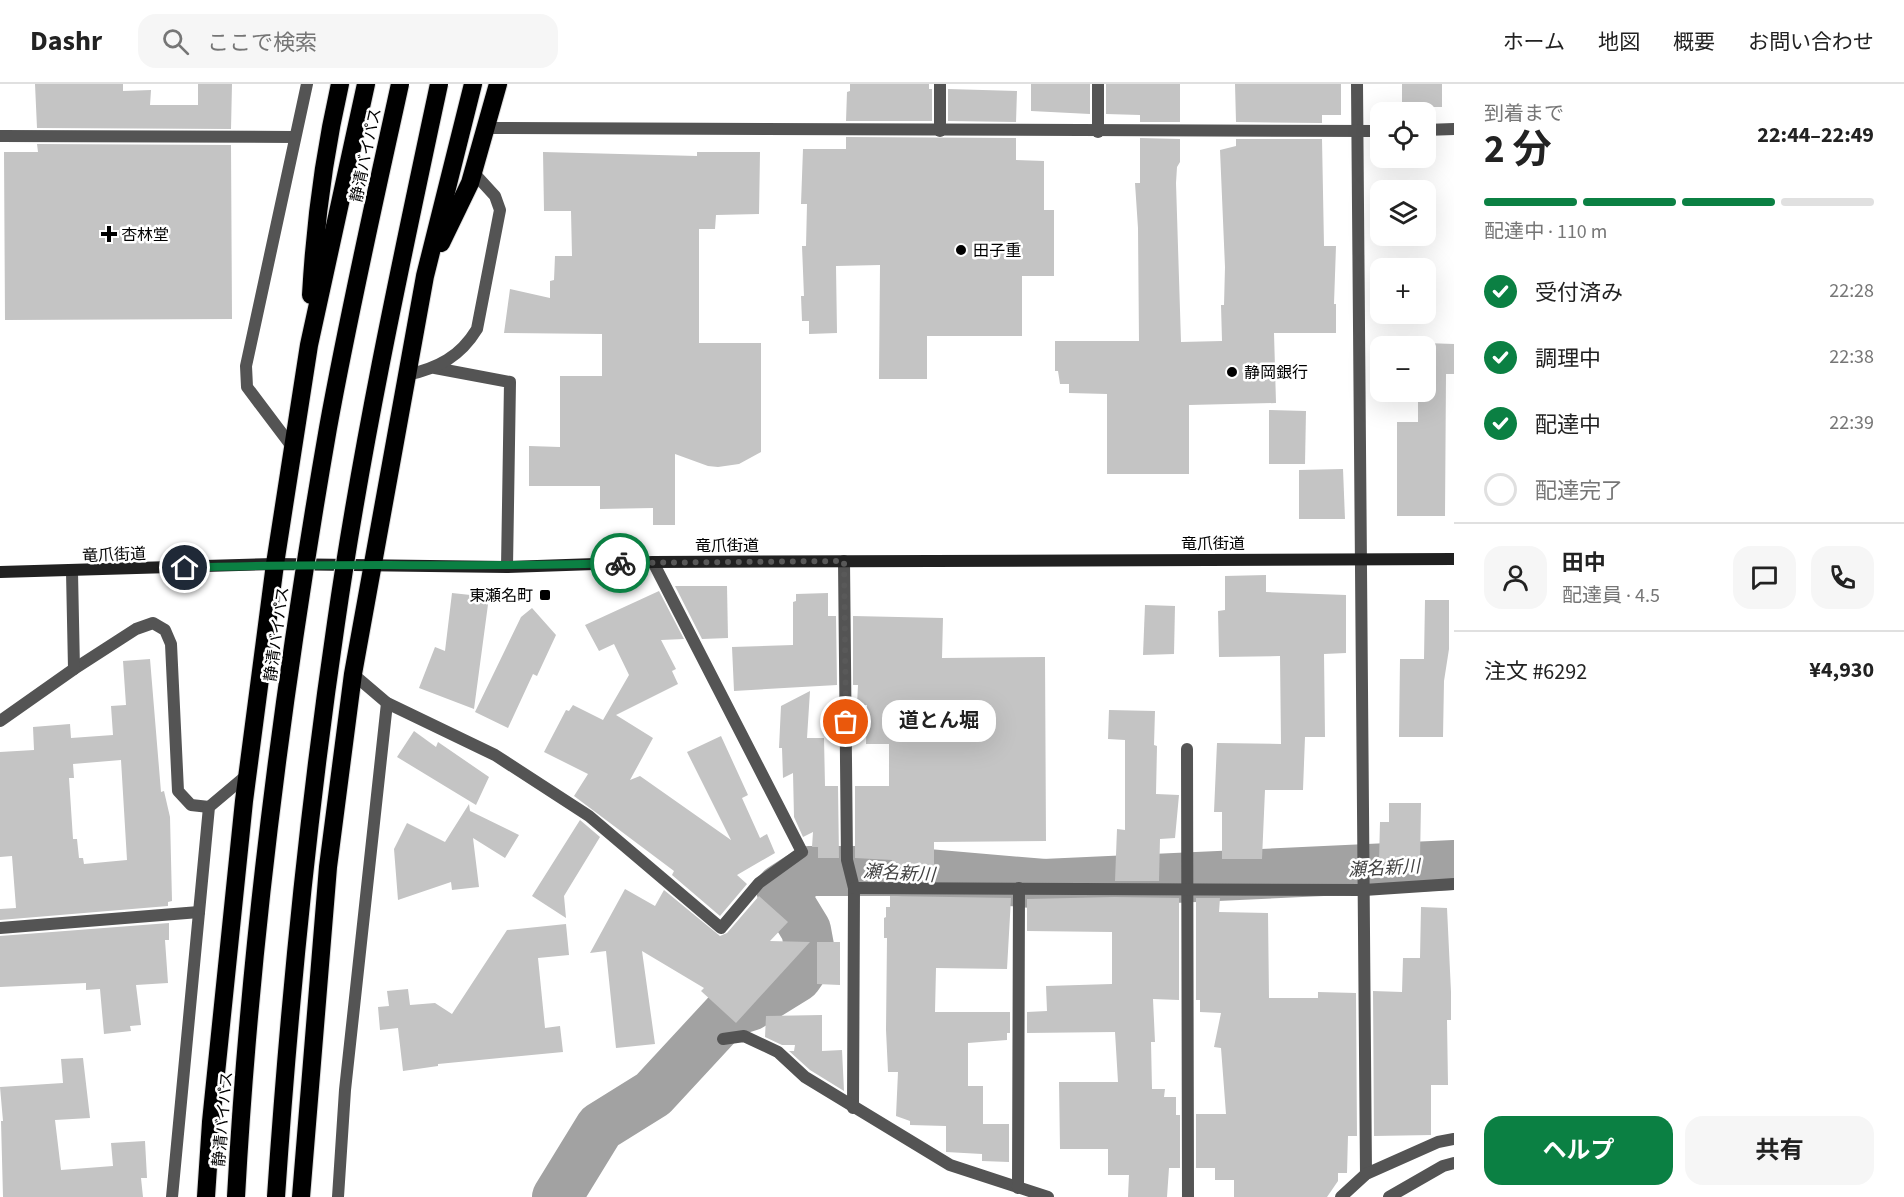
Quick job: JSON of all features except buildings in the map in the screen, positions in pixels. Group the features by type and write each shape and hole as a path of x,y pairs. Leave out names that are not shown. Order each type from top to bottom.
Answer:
{"highway":[{"path":"309,345 314,239 324,165 340,84"},
{"path":"206,1197 211,1122 247,775 275,564 309,345 366,84"},
{"name":"静清バイパス","path":"236,1197 257,946 272,806 298,618 328,426 400,84"},
{"path":"276,1197 311,812 336,621 399,275 439,84"},
{"path":"301,1197 328,867 353,674 425,276 473,84"},
{"path":"425,276 470,183 498,84"}],"main road":[{"name":"竜爪街道","path":"0,572 72,572 275,564 507,567 653,562 1454,559"}],"street":[{"path":"293,448 248,387 246,366 307,84"},
{"path":"940,84 940,131"},
{"path":"1098,84 1098,132"},
{"path":"1357,84 1366,1174"},
{"path":"486,128 1098,132 1370,130"},
{"path":"1436,130 1454,129"},
{"path":"0,136 295,137"},
{"path":"407,375 435,368 467,345 477,329 500,210 495,196 473,172"},
{"path":"435,368 510,382 507,567"},
{"path":"844,561 847,860 854,888 853,1108"},
{"path":"353,674 387,703 495,755 589,816 721,928 759,883 802,852 653,562"},
{"path":"72,572 74,669"},
{"path":"0,721 135,629 153,623 165,630 171,644 178,791 190,805 209,807"},
{"path":"338,1197 345,1090 387,703"},
{"path":"1187,749 1188,1197"},
{"path":"172,1197 209,807 247,775"},
{"path":"854,888 1364,890 1454,884"},
{"path":"1018,1188 1019,888"},
{"path":"0,928 199,912"},
{"path":"723,1039 744,1036 778,1052 805,1077 950,1165 1048,1197"},
{"path":"1341,1197 1366,1174 1438,1142 1454,1139"},
{"path":"1389,1197 1443,1166 1454,1163"}],"waterway":[{"name":"瀬名新川","path":"557,1197 600,1127 653,1094 728,1013 750,1006 797,977 811,957 806,930 781,889 809,871 892,871 1044,884 1454,865"}],"way so far":[{"path":"620,563 844,561 846,722"}],"place":[{"name":"杏林堂","path":"109,234"},
{"name":"田子重","path":"961,250"},
{"name":"静岡銀行","path":"1232,372"},
{"name":"東瀬名町","path":"545,595"},
{"name":"道とん堀","path":"846,722"}],"route":[{"path":"185,568 275,564 507,567 620,563"}]}
